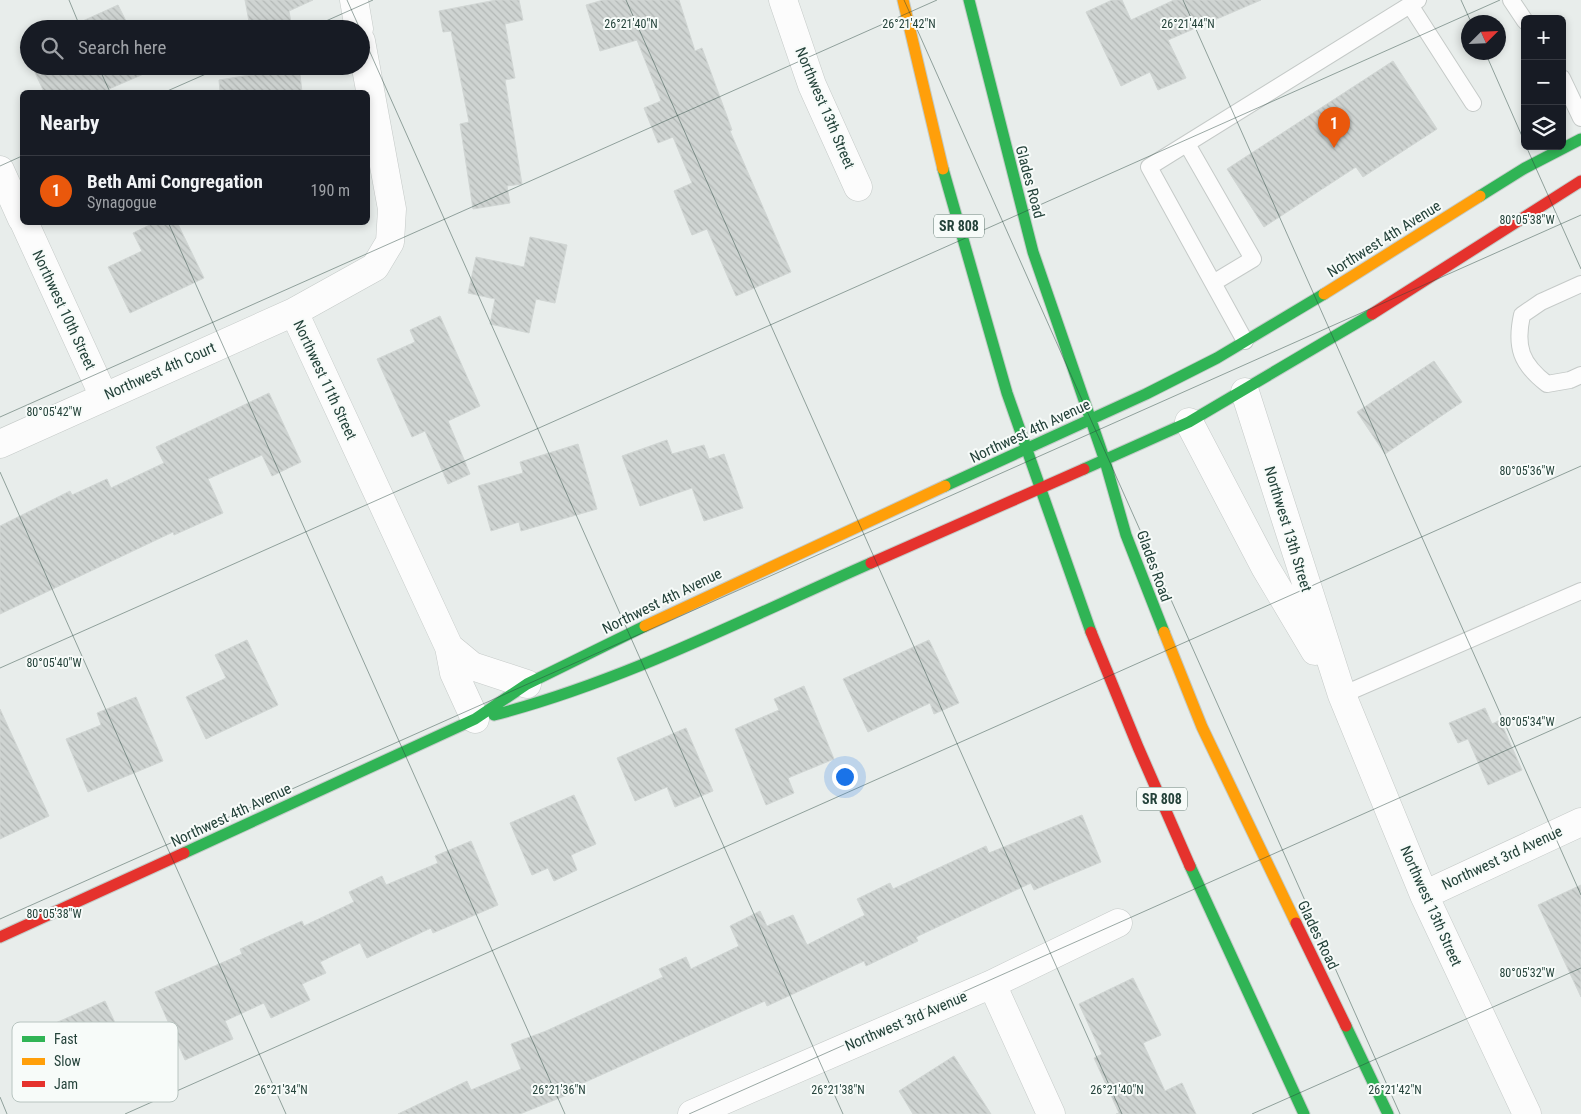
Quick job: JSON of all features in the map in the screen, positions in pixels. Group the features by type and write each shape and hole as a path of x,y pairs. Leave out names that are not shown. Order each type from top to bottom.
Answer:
{"street":[{"path":"354,0 357,20"},
{"name":"Northwest 13th Street","path":"783,0 812,85 858,187"},
{"name":"SR 808","path":"903,0 959,227 1026,449 1088,623 1140,750 1304,1114"},
{"name":"Glades Road","path":"969,0 988,81 1031,243 1104,461 1126,534 1202,727 1388,1114"},
{"name":"Northwest 11th Street","path":"367,75 370,90"},
{"name":"Northwest 11th Street","path":"370,90 392,210 390,242 376,267 294,312 449,647 454,673 475,719"},
{"name":"Northwest 4th Avenue","path":"0,937 475,719 527,684 723,588 1026,449 1217,358 1364,270 1526,168 1581,139"},
{"path":"0,170 20,215"},
{"name":"Northwest 4th Avenue","path":"475,719 533,705 636,667 1040,487 1104,461 1188,422 1245,392 1581,181"},
{"name":"Northwest 10th Street","path":"25,225 104,396"},
{"name":"Northwest 4th Court","path":"0,444 294,312"},
{"name":"Northwest 13th Street","path":"1245,392 1342,695 1424,895 1527,1114"},
{"name":"Northwest 13th Street","path":"1188,422 1265,566 1342,695"},
{"path":"449,647 472,666 527,684"},
{"name":"Northwest 3rd Avenue","path":"1424,895 1581,822"},
{"name":"Northwest 3rd Avenue","path":"696,1113 992,984 1118,923"},
{"path":"992,984 1052,1114"}],"lane":[{"path":"1511,0 1522,15"},
{"path":"1245,341 1149,167 1414,3 1473,103"},
{"path":"1566,86 1581,118"},
{"path":"1187,144 1253,259 1213,283"},
{"path":"1581,284 1541,302 1522,315 1517,337 1523,356 1533,373 1548,384 1570,380 1581,375"},
{"path":"1342,695 1581,591"}],"building":[{"path":"245,0 313,0 289,11 290,20 249,20"},
{"path":"496,0 519,0 523,20 505,24 515,78 505,80 522,184 507,186 510,203 473,209 460,124 469,122 451,31 443,32 439,11"},
{"path":"603,0 679,0 695,51 702,48 732,130 730,131 791,272 736,296 707,229 692,235 674,191 692,183 673,137 658,143 644,108 661,101 637,40 600,51 586,5"},
{"path":"1112,0 1122,0 1131,20 1174,0 1261,0 1168,40 1186,78 1158,90 1150,72 1121,86 1086,12"},
{"path":"118,5 126,20 85,20"},
{"path":"1393,61 1437,129 1363,177 1356,167 1264,227 1227,169"},
{"path":"36,75 141,75 107,90 43,90"},
{"path":"250,75 300,75 302,90 220,90 219,80"},
{"path":"150,225 178,225 204,278 130,313 108,267 142,251 133,233"},
{"path":"530,237 567,245 555,303 536,299 529,333 490,324 495,299 468,293 476,257 524,267"},
{"path":"440,316 480,406 448,421 470,474 448,484 425,431 412,437 377,359 415,342 410,330"},
{"path":"1434,361 1462,402 1385,454 1357,412"},
{"path":"269,393 301,462 272,476 262,455 208,479 223,513 174,535 173,532 0,614 0,526 70,491 72,495 107,479 111,488 164,463 156,447"},
{"path":"667,440 672,454 704,445 709,459 724,454 743,508 704,521 692,488 640,506 622,456"},
{"path":"578,444 597,509 521,531 519,522 491,531 478,486 523,473 520,462"},
{"path":"247,640 278,705 206,739 186,697 226,678 215,655"},
{"path":"929,640 959,703 934,714 930,703 868,732 843,679"},
{"path":"804,686 834,759 788,778 794,793 766,805 735,729 779,710 774,699"},
{"path":"136,697 163,761 88,792 66,739 101,725 97,713"},
{"path":"1485,708 1492,724 1500,720 1522,770 1488,785 1468,739 1458,743 1449,723"},
{"path":"0,709 49,816 0,839"},
{"path":"686,728 713,791 675,807 667,787 635,801 617,758"},
{"path":"574,795 596,844 571,855 577,870 554,881 548,868 532,875 510,823"},
{"path":"1082,815 1101,862 1034,890 1031,883 916,937 918,941 866,966 864,961 767,1006 765,1001 570,1089 572,1093 520,1114 398,1114 467,1081 471,1090 521,1069 511,1044 546,1031 663,977 659,969 686,957 691,969 739,946 730,926 760,911 767,926 793,915 807,945 865,915 857,899 890,883 893,889 986,846 989,853"},
{"path":"471,841 498,905 433,933 431,928 367,958 360,943 320,962 326,973 302,984 310,1000 271,1018 264,1003 225,1021 233,1039 185,1060 178,1044 178,1022 168,1022 155,992 242,954 240,949 302,921 304,926 354,902 349,892 382,876 386,885 438,863 435,856"},
{"path":"1581,885 1581,997 1538,905"},
{"path":"1133,978 1161,1035 1143,1043 1165,1091 1182,1083 1196,1114 1116,1114 1119,1113 1094,1058 1102,1054 1079,1004"},
{"path":"105,1001 115,1022 58,1022"},
{"path":"954,1056 991,1114 913,1114 899,1091"}],"traffic: fast":[{"path":"969,0 1033,252 1105,461 1126,535 1164,632"},
{"path":"1480,196 1525,168 1581,139"},
{"path":"943,169 1007,393 1091,632"},
{"path":"945,486 1146,394 1217,358 1324,294"},
{"path":"1084,469 1189,422 1372,314"},
{"path":"494,715 543,701 638,666 871,563"},
{"path":"184,853 475,719 527,684 645,626"},
{"path":"1190,866 1304,1114"},
{"path":"1346,1026 1388,1114"}],"traffic: slow":[{"path":"903,0 943,169"},
{"path":"1324,294 1480,196"},
{"path":"645,626 945,486"},
{"path":"1164,632 1202,727 1296,923"}],"traffic: jam":[{"path":"1372,314 1581,181"},
{"path":"871,563 1084,469"},
{"path":"1091,632 1138,747 1190,866"},
{"path":"0,937 184,853"},
{"path":"1296,923 1346,1026"}],"place":[{"name":"Beth Ami Congregation","path":"1334,148"}]}
